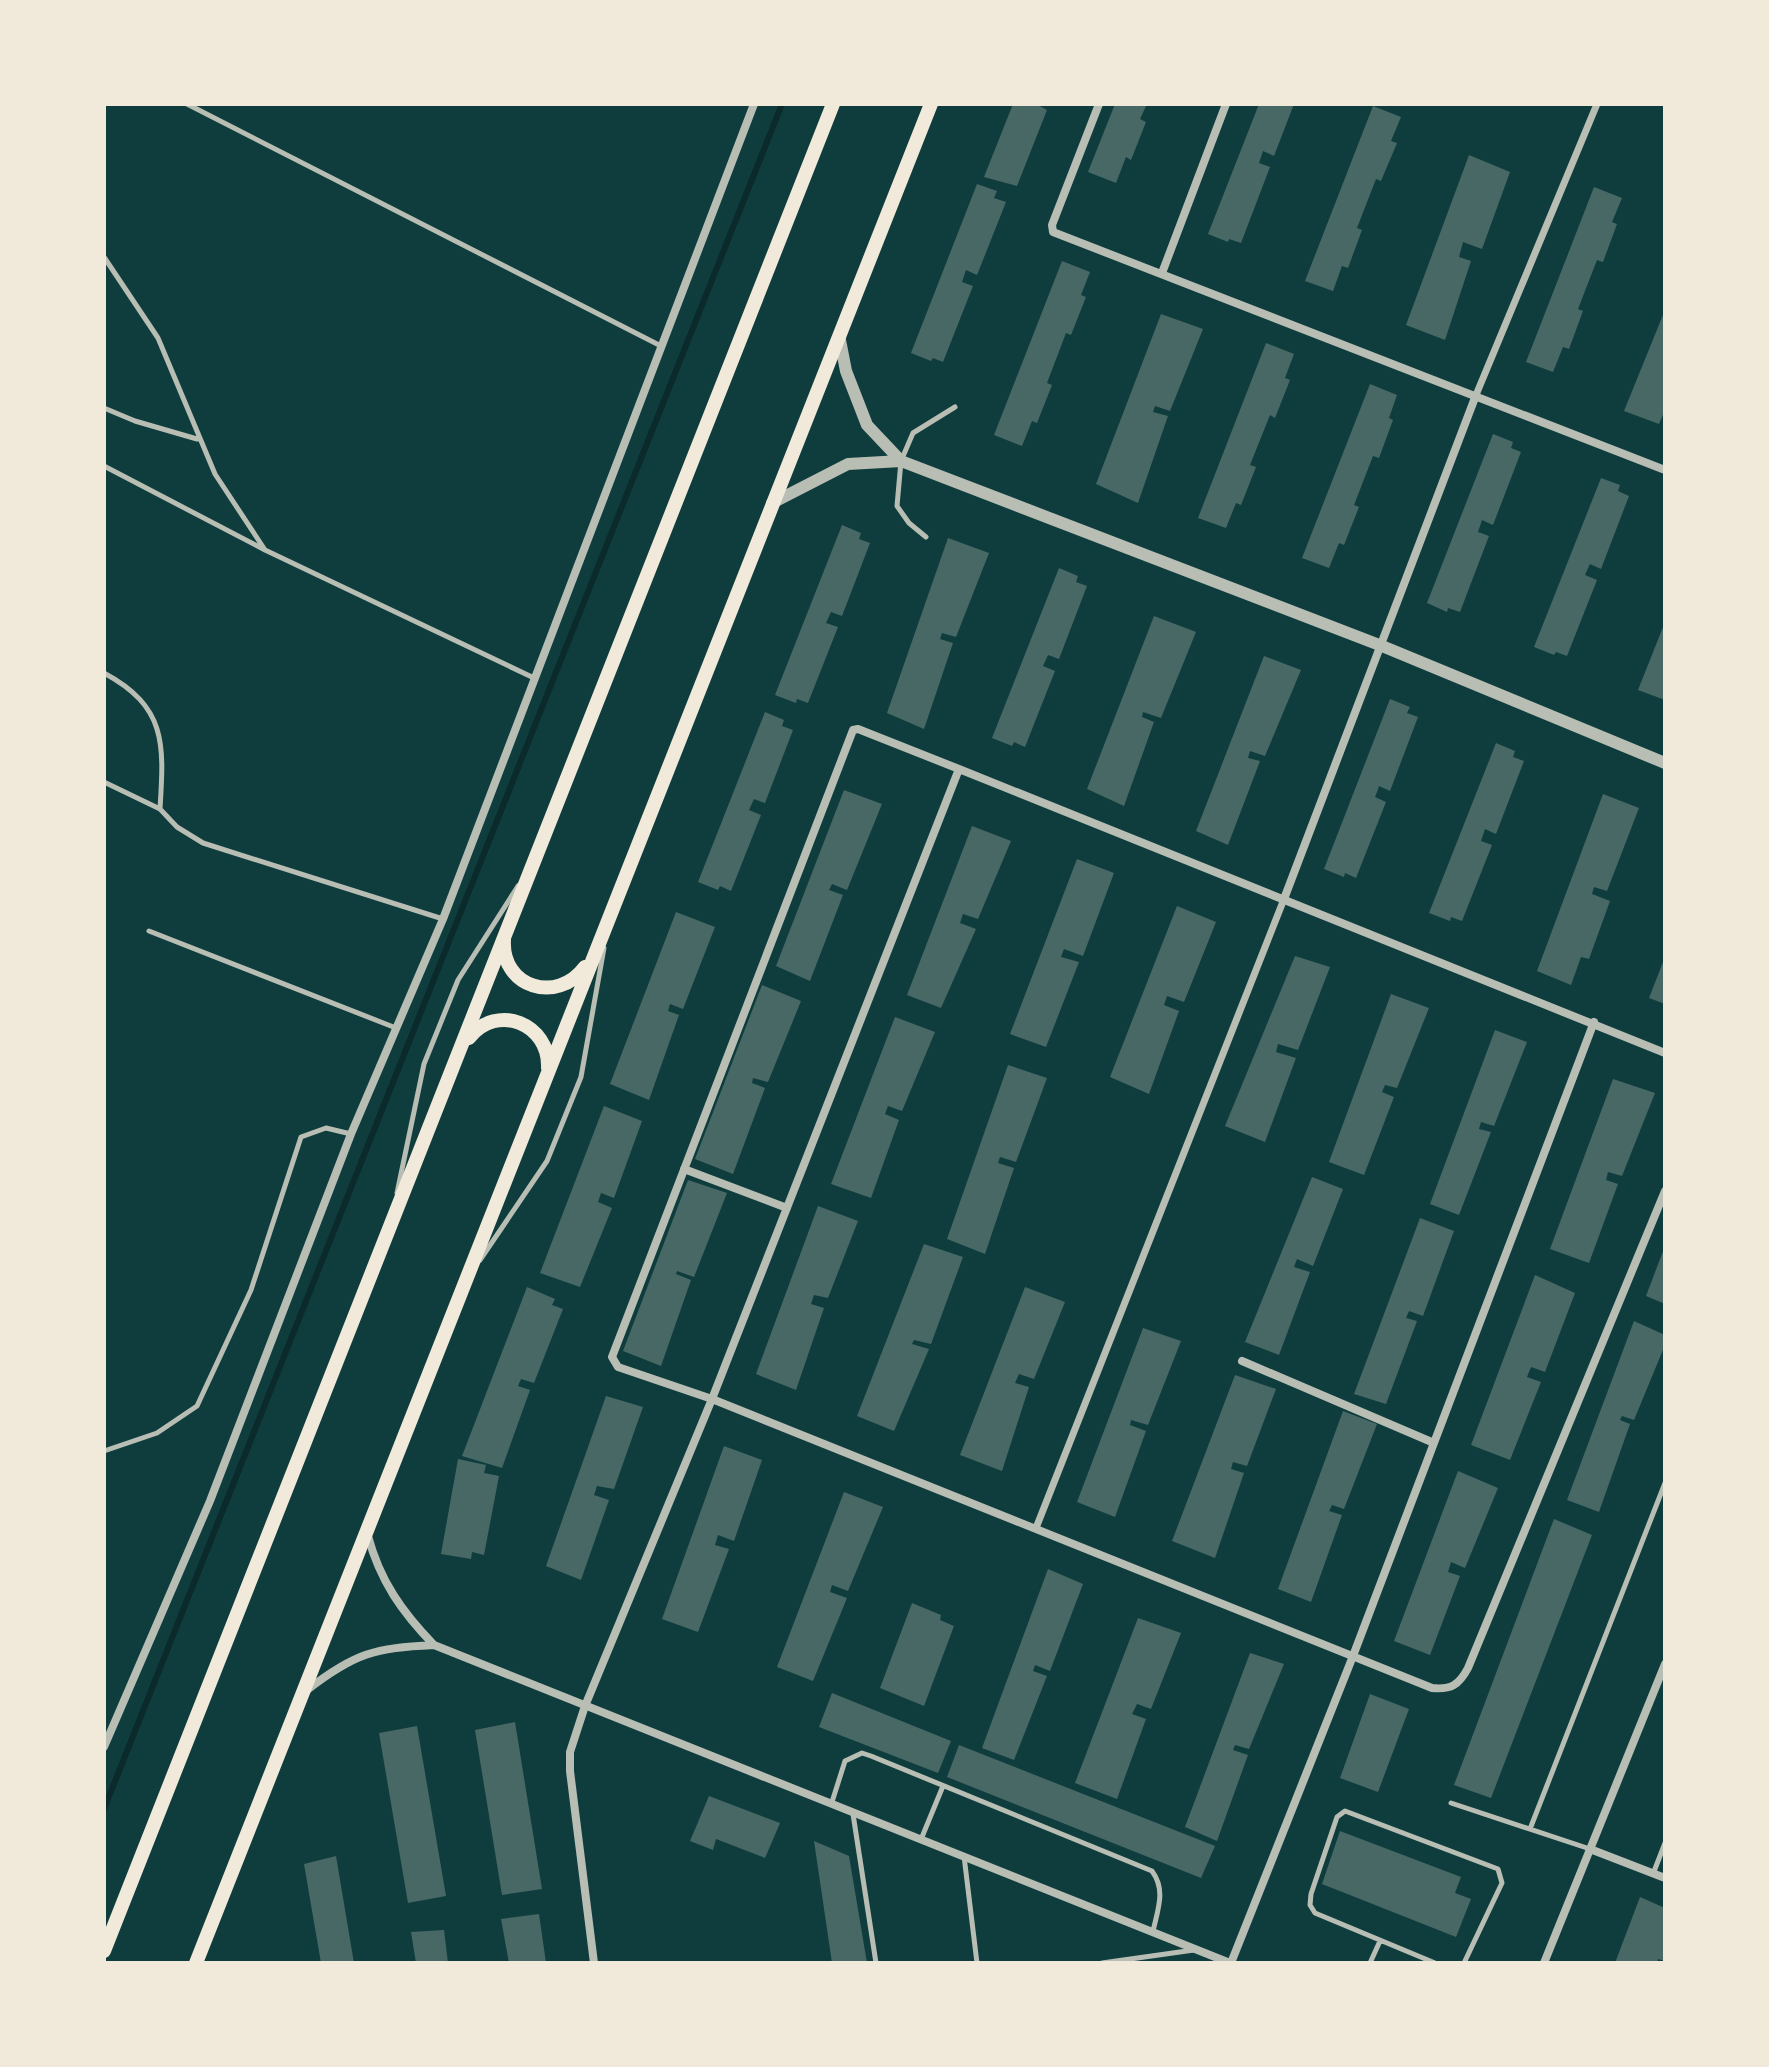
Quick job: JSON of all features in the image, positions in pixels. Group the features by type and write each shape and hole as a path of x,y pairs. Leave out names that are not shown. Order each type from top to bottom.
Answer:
{"main road":[{"path":"104,1951 461,1052 505,928 832,104"},
{"path":"196,1963 545,1084 590,959 931,104"},
{"path":"505,928 503,950 508,964 528,985 549,989 564,985 590,959"},
{"path":"461,1052 472,1034 483,1025 496,1020 517,1021 530,1027 543,1042 548,1063 545,1084"}],"street":[{"path":"104,1747 210,1501 351,1134 443,919 754,104"},
{"path":"1099,104 1052,229 1665,470"},
{"path":"1162,273 1226,104"},
{"path":"1036,1528 1284,899 1476,395 1597,104"},
{"path":"839,335 846,371 867,425 901,461"},
{"path":"772,503 848,464 901,461 1382,646 1665,763"},
{"path":"1665,1053 858,729 850,734 612,1357 618,1367 712,1399 1432,1688 1448,1689 1461,1682 1665,1191"},
{"path":"594,1963 570,1752 585,1706 712,1399 959,769"},
{"path":"367,1533 385,1585 406,1616 434,1645 922,1837 1231,1963 1353,1656 1594,1022"},
{"path":"684,1169 787,1208"},
{"path":"1242,1361 1434,1443"},
{"path":"303,1693 341,1664 370,1651 434,1645"},
{"path":"1544,1963 1665,1664"},
{"path":"1590,1849 1665,1878"}],"lane":[{"path":"187,104 661,346"},
{"path":"104,257 158,338 215,474 265,550"},
{"path":"926,537 909,523 897,506 896,487 901,461 913,433 955,407"},
{"path":"104,408 135,421 198,439"},
{"path":"104,466 265,550 535,679"},
{"path":"104,673 127,685 152,711 164,749 160,809"},
{"path":"104,782 160,809 177,827 203,843 443,919"},
{"path":"387,1238 424,1064 458,980 529,868"},
{"path":"468,1278 547,1161 581,1077 612,904"},
{"path":"149,931 396,1028"},
{"path":"104,1451 157,1433 197,1406 251,1290 301,1137 326,1128 351,1134"},
{"path":"1530,1829 1665,1483"},
{"path":"832,1802 845,1761 862,1753 1152,1871 1159,1881 1161,1895 1153,1931"},
{"path":"922,1837 943,1786"},
{"path":"1451,1803 1590,1849"},
{"path":"1435,1963 1315,1913 1310,1905 1337,1817 1345,1811 1498,1869 1502,1883 1464,1963"},
{"path":"852,1812 876,1963"},
{"path":"1653,1874 1665,1843"},
{"path":"964,1855 977,1963"},
{"path":"1370,1963 1380,1941"},
{"path":"1102,1963 1195,1950"}],"building":[{"path":"1013,104 1036,104 1047,110 1017,186 984,177"},
{"path":"1115,104 1147,104 1140,119 1146,122 1131,160 1126,157 1116,183 1088,172"},
{"path":"1259,104 1294,104 1274,156 1263,151 1259,163 1270,167 1241,243 1229,239 1228,242 1208,234"},
{"path":"1373,106 1401,117 1391,141 1397,143 1381,181 1376,179 1357,228 1362,230 1348,268 1342,266 1333,291 1305,281"},
{"path":"1469,155 1510,172 1482,249 1463,242 1459,257 1471,261 1445,340 1406,325"},
{"path":"977,184 997,191 994,198 1006,202 977,275 966,270 962,282 973,286 943,362 933,358 931,361 911,353"},
{"path":"1594,187 1622,198 1612,222 1617,224 1603,262 1597,260 1578,309 1583,311 1569,349 1563,347 1553,372 1526,362"},
{"path":"1062,261 1090,272 1081,295 1086,297 1071,335 1066,333 1047,383 1052,385 1037,423 1032,421 1022,446 994,435"},
{"path":"1665,310 1665,410 1659,424 1624,411"},
{"path":"1161,314 1203,329 1170,411 1155,406 1153,412 1168,416 1138,503 1096,484"},
{"path":"1266,343 1294,354 1285,378 1290,380 1275,418 1270,415 1250,465 1256,467 1241,505 1236,503 1226,528 1198,518"},
{"path":"1370,384 1397,395 1389,418 1393,420 1379,458 1373,456 1354,505 1359,507 1344,545 1339,543 1329,568 1302,558"},
{"path":"1493,434 1513,442 1511,448 1521,452 1493,525 1482,520 1478,532 1489,536 1460,612 1448,608 1447,612 1427,603"},
{"path":"1601,478 1620,485 1618,491 1629,496 1601,569 1590,564 1585,575 1597,580 1567,656 1556,652 1554,655 1534,647"},
{"path":"842,525 861,533 859,539 870,543 842,616 831,612 826,623 838,627 808,703 797,699 796,703 775,695"},
{"path":"948,538 989,553 956,637 942,633 940,639 953,643 924,729 887,713"},
{"path":"1059,568 1078,576 1076,582 1087,586 1059,659 1048,655 1043,666 1055,671 1025,747 1014,742 1012,746 992,738"},
{"path":"1154,616 1196,632 1161,718 1143,712 1142,717 1154,722 1124,806 1087,789"},
{"path":"1665,622 1665,700 1638,690"},
{"path":"1264,656 1301,670 1265,756 1250,751 1248,758 1260,761 1228,845 1196,831"},
{"path":"1390,699 1410,707 1407,713 1418,717 1390,791 1379,786 1375,797 1386,802 1356,878 1345,873 1344,877 1324,869"},
{"path":"765,712 784,720 782,726 793,730 765,803 754,799 749,810 761,815 731,891 720,886 718,890 698,882"},
{"path":"1496,743 1515,751 1513,757 1524,761 1496,834 1485,829 1481,841 1492,845 1462,921 1451,917 1450,921 1429,913"},
{"path":"844,790 882,804 847,890 832,884 829,890 843,895 810,981 776,966"},
{"path":"1603,794 1639,808 1607,891 1594,887 1592,894 1610,901 1589,959 1581,957 1571,985 1537,971"},
{"path":"972,826 1011,841 978,919 963,914 960,923 976,929 941,1008 907,995"},
{"path":"1077,859 1114,873 1083,956 1064,949 1061,957 1079,962 1046,1047 1010,1034"},
{"path":"1177,906 1216,922 1184,1002 1167,996 1164,1005 1179,1011 1149,1094 1110,1077"},
{"path":"676,912 715,927 683,1009 670,1004 668,1011 679,1015 649,1100 610,1084"},
{"path":"1295,956 1330,967 1298,1050 1278,1044 1276,1052 1296,1058 1265,1142 1225,1126"},
{"path":"1665,957 1665,1004 1649,998"},
{"path":"762,985 801,1001 768,1082 753,1078 752,1083 765,1088 733,1174 695,1159"},
{"path":"1391,994 1429,1008 1397,1088 1385,1085 1382,1092 1394,1097 1364,1175 1329,1162"},
{"path":"895,1017 935,1032 902,1111 888,1106 885,1114 899,1120 871,1198 831,1184"},
{"path":"1495,1030 1527,1042 1494,1126 1481,1122 1479,1129 1491,1132 1459,1215 1430,1204"},
{"path":"1008,1065 1047,1078 1016,1162 1000,1157 998,1163 1014,1168 985,1254 947,1239"},
{"path":"1613,1079 1655,1093 1622,1176 1608,1172 1606,1180 1618,1184 1589,1263 1550,1249"},
{"path":"604,1106 642,1121 614,1198 601,1193 598,1202 612,1208 580,1287 540,1273"},
{"path":"1312,1177 1343,1189 1313,1266 1297,1259 1294,1267 1310,1272 1279,1355 1245,1342"},
{"path":"688,1180 727,1193 694,1277 677,1271 676,1274 691,1280 661,1366 623,1351"},
{"path":"818,1206 858,1221 828,1298 814,1295 811,1304 824,1308 796,1390 756,1374"},
{"path":"1420,1218 1454,1231 1423,1316 1409,1311 1406,1318 1417,1321 1386,1404 1354,1394"},
{"path":"924,1244 963,1257 931,1344 914,1340 912,1344 929,1349 894,1431 857,1416"},
{"path":"1665,1246 1665,1304 1646,1296"},
{"path":"1535,1275 1575,1293 1545,1372 1531,1367 1527,1377 1541,1382 1510,1460 1471,1445"},
{"path":"527,1287 555,1299 552,1305 563,1309 534,1383 521,1379 518,1386 530,1390 502,1468 462,1456"},
{"path":"1025,1287 1065,1302 1034,1379 1019,1374 1015,1383 1029,1387 1002,1471 960,1455"},
{"path":"1634,1321 1665,1335 1665,1345 1634,1420 1622,1416 1620,1420 1630,1424 1599,1512 1567,1500"},
{"path":"1143,1328 1181,1341 1148,1425 1131,1420 1130,1425 1146,1431 1115,1517 1077,1502"},
{"path":"1235,1375 1276,1389 1247,1466 1233,1462 1231,1469 1244,1473 1215,1558 1172,1541"},
{"path":"606,1396 643,1407 614,1489 597,1486 594,1495 609,1500 581,1580 546,1566"},
{"path":"1343,1411 1377,1424 1344,1509 1332,1505 1329,1511 1342,1515 1311,1602 1278,1589"},
{"path":"724,1446 762,1460 734,1541 718,1535 715,1545 729,1549 698,1632 662,1619"},
{"path":"458,1459 486,1465 484,1473 499,1476 484,1555 472,1552 471,1559 441,1554"},
{"path":"1458,1471 1498,1488 1465,1568 1451,1562 1448,1572 1460,1576 1430,1655 1394,1641"},
{"path":"844,1492 883,1507 848,1591 832,1585 830,1592 847,1598 813,1681 777,1667"},
{"path":"1554,1519 1592,1535 1491,1798 1454,1785"},
{"path":"1048,1569 1083,1584 1050,1671 1035,1665 1033,1671 1047,1676 1014,1760 982,1748"},
{"path":"912,1603 941,1615 940,1620 954,1626 924,1706 880,1688"},
{"path":"1138,1618 1181,1633 1151,1709 1137,1704 1132,1714 1146,1719 1117,1799 1075,1783"},
{"path":"1250,1653 1284,1664 1249,1749 1235,1745 1233,1750 1248,1755 1217,1841 1185,1827"},
{"path":"832,1693 951,1741 938,1773 819,1727"},
{"path":"1370,1694 1409,1709 1378,1792 1340,1778"},
{"path":"515,1722 542,1889 502,1895 475,1730"},
{"path":"417,1726 446,1896 408,1903 379,1733"},
{"path":"959,1745 1215,1846 1201,1878 947,1777"},
{"path":"709,1796 780,1823 765,1858 716,1839 713,1850 690,1841"},
{"path":"1340,1831 1461,1877 1455,1893 1471,1899 1456,1937 1322,1884"},
{"path":"814,1841 849,1856 867,1963 832,1963"},
{"path":"336,1856 354,1963 321,1963 304,1864"},
{"path":"1640,1897 1665,1908 1665,1961 1615,1963"},
{"path":"539,1914 546,1963 509,1963 501,1919"},
{"path":"444,1930 448,1963 416,1963 411,1932"}],"waterway":[{"path":"104,1809 782,104"}]}
